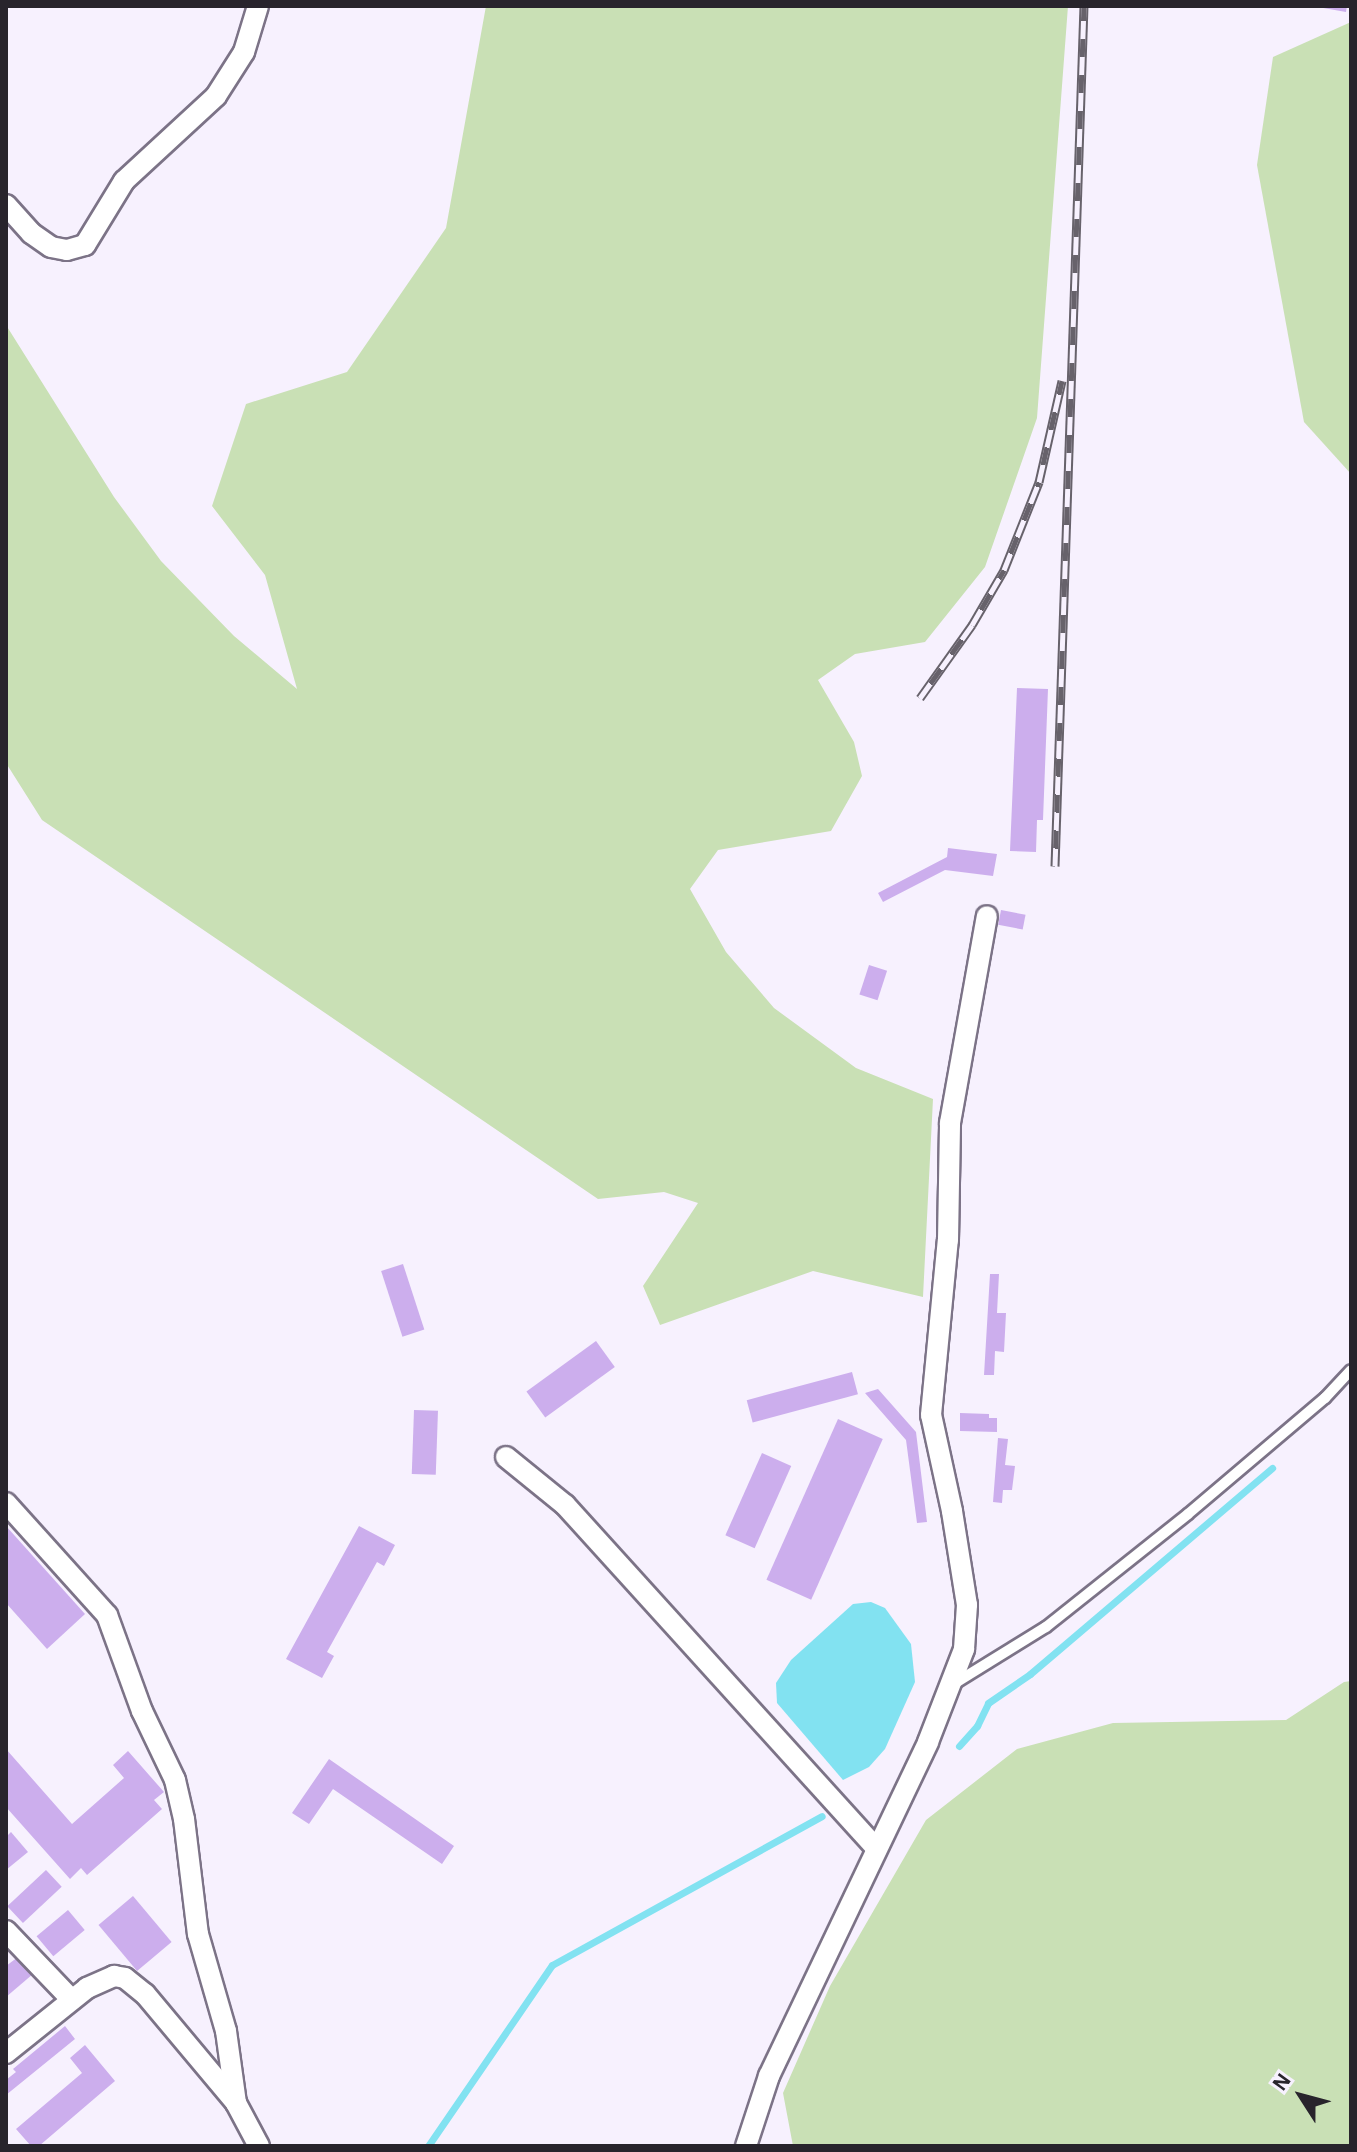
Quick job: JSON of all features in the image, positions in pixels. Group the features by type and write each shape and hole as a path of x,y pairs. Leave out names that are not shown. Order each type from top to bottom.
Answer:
{"street":[{"path":"6,205 31,233 51,247 67,250 85,245 124,181 216,96 244,52 258,6"},
{"path":"746,2146 769,2076 928,1742 964,1649 967,1605 952,1511 931,1415 948,1240 950,1123 987,916"},
{"path":"506,1457 565,1505 877,1849"},
{"path":"6,1503 107,1615 142,1711 175,1780 184,1819 198,1934 226,2031 236,2103"},
{"path":"6,1931 72,2000"},
{"path":"6,2053 72,2000 100,1982 114,1976 125,1978 145,1994 236,2103 259,2146"}],"lane":[{"path":"950,1686 1046,1627 1188,1514 1325,1398 1351,1370"}],"green space":[{"path":"486,6 1068,6 1037,418 985,567 925,642 855,654 818,680 854,742 862,776 831,831 718,850 690,889 726,952 774,1008 856,1068 933,1099 923,1297 813,1271 660,1325 643,1286 698,1203 664,1192 598,1199 42,820 6,763 6,325 114,497 161,561 234,636 297,689 265,575 212,506 246,404 347,372 446,228"},
{"path":"1351,22 1351,474 1304,422 1257,165 1273,57"},
{"path":"1351,1681 1351,2146 793,2146 783,2093 830,1986 926,1820 1017,1749 1113,1723 1286,1720 1344,1682"}],"water":[{"path":"871,1602 885,1608 911,1644 915,1682 885,1749 869,1767 843,1780 777,1703 776,1683 791,1660 853,1604"}],"building":[{"path":"1312,6 1347,6 1346,12"},
{"path":"1017,688 1048,689 1043,820 1037,820 1036,852 1010,851"},
{"path":"948,848 997,854 993,876 945,870 883,902 878,893 947,857"},
{"path":"1001,910 1026,915 1023,929 998,925"},
{"path":"869,965 887,971 877,1000 859,994"},
{"path":"403,1264 424,1330 402,1337 381,1271"},
{"path":"990,1274 999,1274 997,1313 1006,1313 1004,1352 995,1351 994,1375 984,1375"},
{"path":"596,1341 615,1367 545,1417 526,1392"},
{"path":"852,1372 858,1394 753,1422 747,1400"},
{"path":"878,1389 916,1432 927,1522 917,1523 906,1440 865,1393"},
{"path":"414,1410 438,1411 436,1475 412,1474"},
{"path":"960,1413 989,1414 989,1418 997,1418 997,1432 960,1431"},
{"path":"838,1419 883,1439 811,1600 766,1580"},
{"path":"998,1438 1008,1439 1005,1465 1015,1466 1012,1490 1003,1490 1002,1503 993,1502"},
{"path":"762,1453 791,1466 755,1548 725,1535"},
{"path":"6,1526 85,1614 47,1649 6,1603"},
{"path":"359,1526 395,1545 384,1566 377,1562 327,1652 334,1656 322,1678 286,1659"},
{"path":"6,1749 72,1824 124,1778 113,1765 128,1751 164,1792 154,1800 162,1809 87,1875 81,1868 70,1879 6,1807"},
{"path":"329,1759 454,1846 442,1864 333,1789 309,1824 292,1813"},
{"path":"11,1832 28,1852 6,1870 6,1837"},
{"path":"46,1870 62,1887 23,1923 7,1906"},
{"path":"133,1896 172,1942 137,1971 99,1925"},
{"path":"68,1910 85,1930 53,1956 37,1936"},
{"path":"18,1957 33,1974 6,1997 6,1966"},
{"path":"65,2026 75,2039 6,2095 6,2080 16,2072 13,2069"},
{"path":"85,2045 115,2081 39,2146 31,2146 16,2129 82,2073 70,2058"}],"waterway":[{"path":"959,1746 977,1726 988,1703 1030,1674 1272,1468"},
{"path":"428,2146 552,1965 822,1816"}],"railway":[{"path":"1055,866 1084,6"},
{"path":"920,698 972,625 1004,570 1039,482 1062,381"}]}
